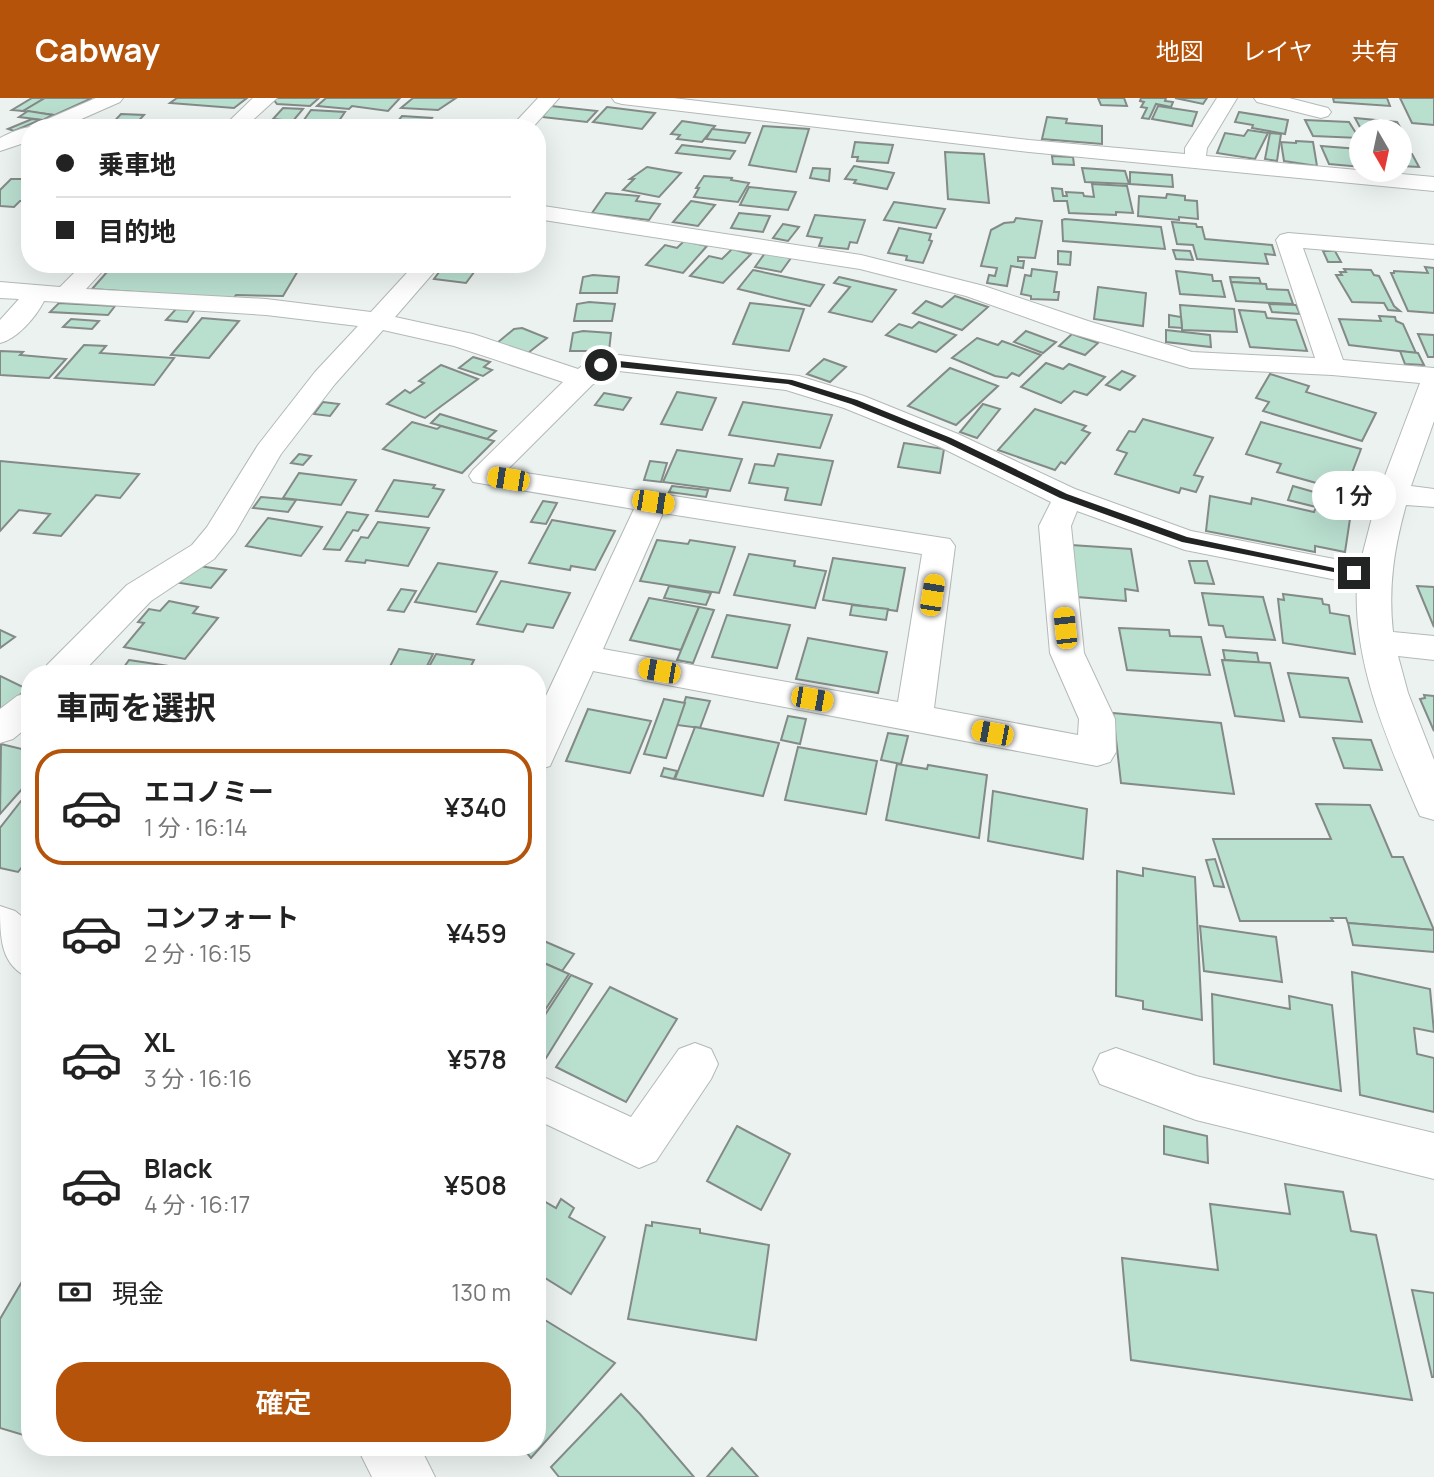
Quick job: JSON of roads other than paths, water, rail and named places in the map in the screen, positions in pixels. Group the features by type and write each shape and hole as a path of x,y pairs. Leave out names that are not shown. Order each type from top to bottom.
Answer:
{"street":[{"path":"64,119 113,98"},
{"path":"241,119 267,98"},
{"path":"529,119 549,98"},
{"path":"622,98 1016,145 1434,184"},
{"path":"1195,162 1196,148 1227,98"},
{"path":"1264,98 1321,112"},
{"path":"0,146 21,137"},
{"path":"0,146 21,147"},
{"path":"546,213 861,262 975,291 1079,327 1189,360 1332,367 1434,376"},
{"path":"1332,367 1288,240 1434,253"},
{"path":"71,296 72,288 88,273"},
{"path":"69,665 139,593 203,552 219,533 268,451 325,378 421,273"},
{"path":"0,290 284,309 377,321 426,330 582,379"},
{"path":"0,335 28,307 35,293"},
{"path":"914,718 939,546 484,475 582,379 601,365 619,363 789,382 854,402 948,440 1072,499 1185,540 1374,577"},
{"path":"1434,383 1392,494 1374,577 1378,642 1400,725 1434,805"},
{"path":"1392,494 1434,498"},
{"path":"583,657 1097,752 1097,719 1068,653 1055,526 1061,510 1072,499"},
{"path":"546,737 653,502"},
{"path":"1378,642 1434,648"},
{"path":"0,729 21,712"},
{"path":"0,924 16,937 21,945"},
{"path":"546,1100 639,1145 695,1065"},
{"path":"1116,1069 1196,1098 1434,1156"},
{"path":"392,1456 407,1477"}]}
